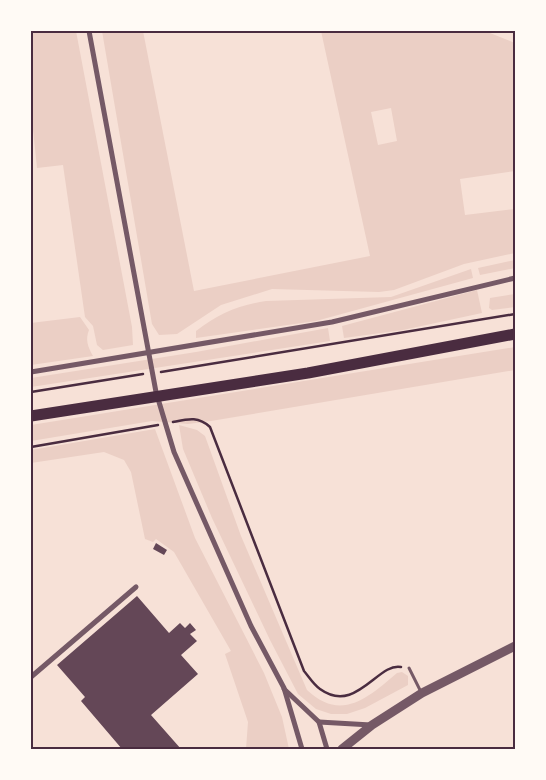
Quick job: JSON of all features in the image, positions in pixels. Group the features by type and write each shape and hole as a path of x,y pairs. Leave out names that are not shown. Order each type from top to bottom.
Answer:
{"main road":[{"path":"31,416 308,372 515,334"}],"street":[{"path":"89,31 142,325 156,392 174,452 251,626 284,688 302,749"},
{"path":"31,372 332,322 515,278"},
{"path":"31,677 136,587"},
{"path":"342,749 372,725 422,693 515,646"},
{"path":"284,688 319,722 327,749"},
{"path":"319,722 372,725"}],"lane":[{"path":"410,668 422,693"}],"path":[{"path":"156,372 515,314"},
{"path":"31,392 147,374"},
{"path":"31,447 192,418 202,420 210,427 216,439 304,671 320,689 333,694 346,694 359,691 388,669 396,666 410,668"}],"shaded area":[{"path":"31,31 76,31 132,327 133,345 103,350 97,345 93,326 85,317 63,165 37,168 31,110"},
{"path":"102,31 143,31 194,291 370,256 321,31 485,31 515,43 515,171 460,179 465,215 515,209 515,253 464,264 394,290 379,292 272,289 221,305 177,334 159,335 152,324","holes":["391,108 397,141 378,145 371,112"]},
{"path":"515,260 515,268 480,275 478,268"},
{"path":"471,269 473,278 316,321 196,338 196,331 204,325 220,315 246,305 266,301 391,297"},
{"path":"477,290 482,313 403,330 344,338 342,326"},
{"path":"515,294 515,307 492,310 489,308 490,298"},
{"path":"80,317 89,330 87,337 93,356 31,365 31,323"},
{"path":"328,328 330,341 31,387 31,378 196,352"},
{"path":"515,347 515,370 211,421 188,424 152,421 31,441 31,425"},
{"path":"179,425 197,430 205,436 241,536 307,690 319,699 331,704 343,705 365,698 397,673 402,672 408,676 408,685 365,708 347,714 331,714 316,709 298,694 212,518 183,449"},
{"path":"155,429 195,538 264,673 282,717 289,749 246,749 248,722 225,654 231,651 174,552 156,539 153,542 145,539 131,472 124,460 104,452 31,463 31,450"}],"building":[{"path":"156,543 167,550 164,555 153,549"},
{"path":"137,596 169,633 180,623 185,628 190,623 196,630 190,634 197,641 181,655 198,674 151,715 181,749 122,749 81,701 85,697 57,665"}]}
